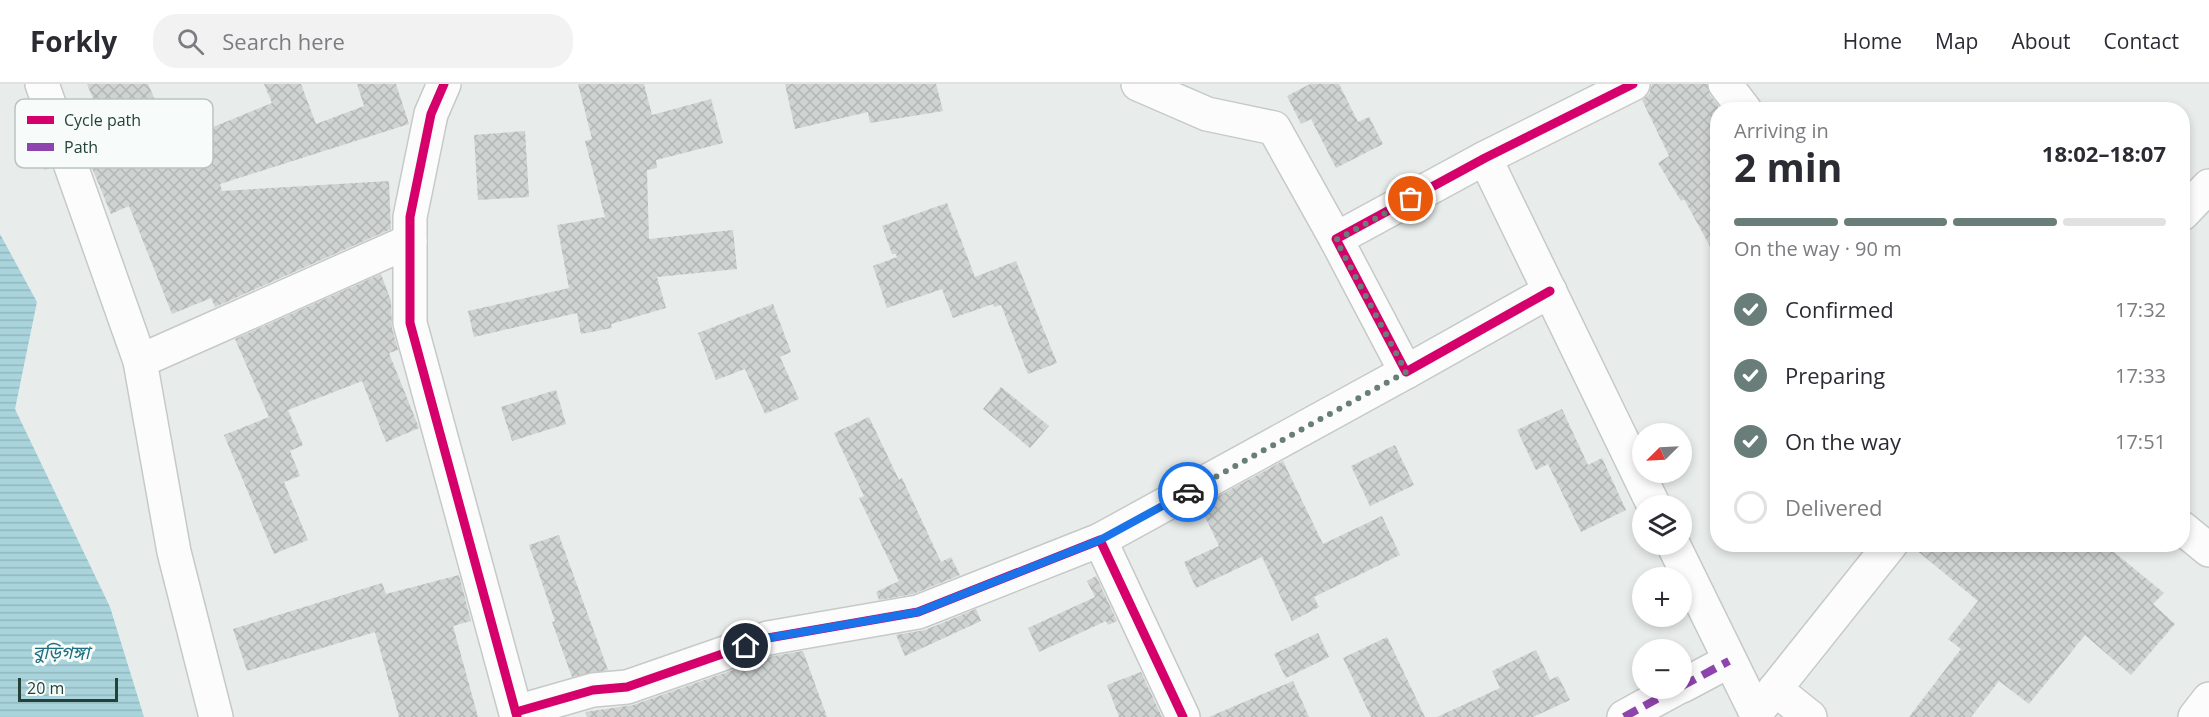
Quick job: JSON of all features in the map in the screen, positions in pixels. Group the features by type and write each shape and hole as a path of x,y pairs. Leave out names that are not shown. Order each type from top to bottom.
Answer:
{"street":[{"path":"42,84 47,99"},
{"path":"444,84 429,126 410,217 410,323 516,715 593,690 627,687 768,638 918,612 1100,540 1550,291"},
{"path":"1138,84 1207,114 1274,128 1406,372"},
{"path":"1336,240 1485,158 1633,84"},
{"path":"1725,84 1739,102"},
{"path":"1485,158 1649,495"},
{"path":"72,168 141,361 174,552 216,717"},
{"path":"2190,206 2209,186"},
{"path":"141,361 410,241"},
{"path":"2190,535 2209,550"},
{"path":"1100,540 1183,717"},
{"path":"1678,555 1756,713 1885,552"},
{"path":"1692,681 1729,661"},
{"path":"1775,689 1810,717"},
{"path":"1624,717 1657,699"},
{"path":"2195,717 2209,699"}],"water":[{"name":"বুড়িগঙ্গা","path":"0,234 37,302 15,409 110,607 144,717 0,717"}],"building":[{"path":"87,84 148,84 155,99 93,99"},
{"path":"264,84 301,84 316,124 364,106 357,84 396,84 409,124 220,184 222,191 389,181 391,229 215,307 211,298 172,314 129,206 111,214 92,168 213,168 213,127 272,103"},
{"path":"578,84 644,84 652,115 711,99 723,143 656,160 657,168 647,170 649,239 733,230 737,269 657,277 666,308 611,324 612,328 581,334 577,313 474,337 468,311 569,288 557,225 605,217 585,141 592,139"},
{"path":"785,84 936,84 943,111 870,123 868,112 795,129"},
{"path":"1310,84 1339,84 1358,122 1369,117 1383,144 1336,168 1311,119 1301,124 1287,96"},
{"path":"1652,84 1707,84 1710,95 1716,102 1710,102 1710,246 1684,199 1681,201 1658,163 1669,156 1642,100 1649,94"},
{"path":"525,131 529,197 478,200 474,135"},
{"path":"947,203 975,277 1016,261 1057,363 1028,374 1001,305 994,307 993,304 953,318 942,289 887,308 873,266 897,257 896,254 892,254 882,226"},
{"path":"381,274 391,301 392,328 398,350 389,353 419,428 386,442 362,381 288,410 303,445 290,451 300,476 284,482 308,540 274,554 224,435 269,417 235,339"},
{"path":"773,304 791,352 780,357 799,399 765,414 745,369 716,380 698,333"},
{"path":"1001,387 1049,426 1030,448 983,409"},
{"path":"556,390 566,424 512,441 501,407"},
{"path":"1562,409 1588,465 1602,458 1626,510 1581,532 1548,464 1536,470 1517,430"},
{"path":"869,417 899,480 902,478 941,562 951,557 960,575 913,594 879,600 876,592 899,581 859,498 864,496 834,433"},
{"path":"1395,445 1414,485 1370,506 1351,466"},
{"path":"1283,461 1323,544 1382,516 1400,555 1314,597 1319,607 1292,621 1262,557 1196,588 1184,562 1219,546 1200,506"},
{"path":"559,535 608,670 572,677 552,622 555,621 529,545"},
{"path":"1919,552 2114,552 2164,593 2153,604 2175,624 2131,675 2085,635 2029,704 1999,681 1971,717 1909,717 1961,649 1948,639 1978,601"},
{"path":"459,575 471,621 453,626 478,717 399,717 375,632 247,671 233,629 382,583 386,594"},
{"path":"1096,576 1117,621 1108,625 1106,621 1039,652 1028,628 1095,597 1087,581"},
{"path":"976,609 981,621 905,656 896,635 925,630"},
{"path":"1318,633 1329,657 1286,678 1274,654"},
{"path":"1387,637 1425,717 1371,717 1343,658"},
{"path":"1536,650 1550,680 1558,676 1570,700 1533,717 1437,717 1500,688 1492,671"},
{"path":"803,651 827,717 587,717 585,712 633,705 773,656"},
{"path":"1141,672 1162,717 1119,717 1107,685"},
{"path":"1293,681 1309,717 1209,717"}],"marked path":[{"path":"1692,681 1729,661"},
{"path":"1624,717 1657,699"}],"cycle path":[{"path":"444,84 431,114 410,217 410,323 517,717"},
{"path":"1550,291 1406,372 1336,239 1485,158 1633,84"},
{"path":"516,712 593,690 627,687 768,638 918,612 1100,540 1183,717"}],"way so far":[{"path":"1188,492 1406,372 1336,240 1411,199"}],"route":[{"path":"746,646 768,638 918,612 1100,540 1188,492"}]}
